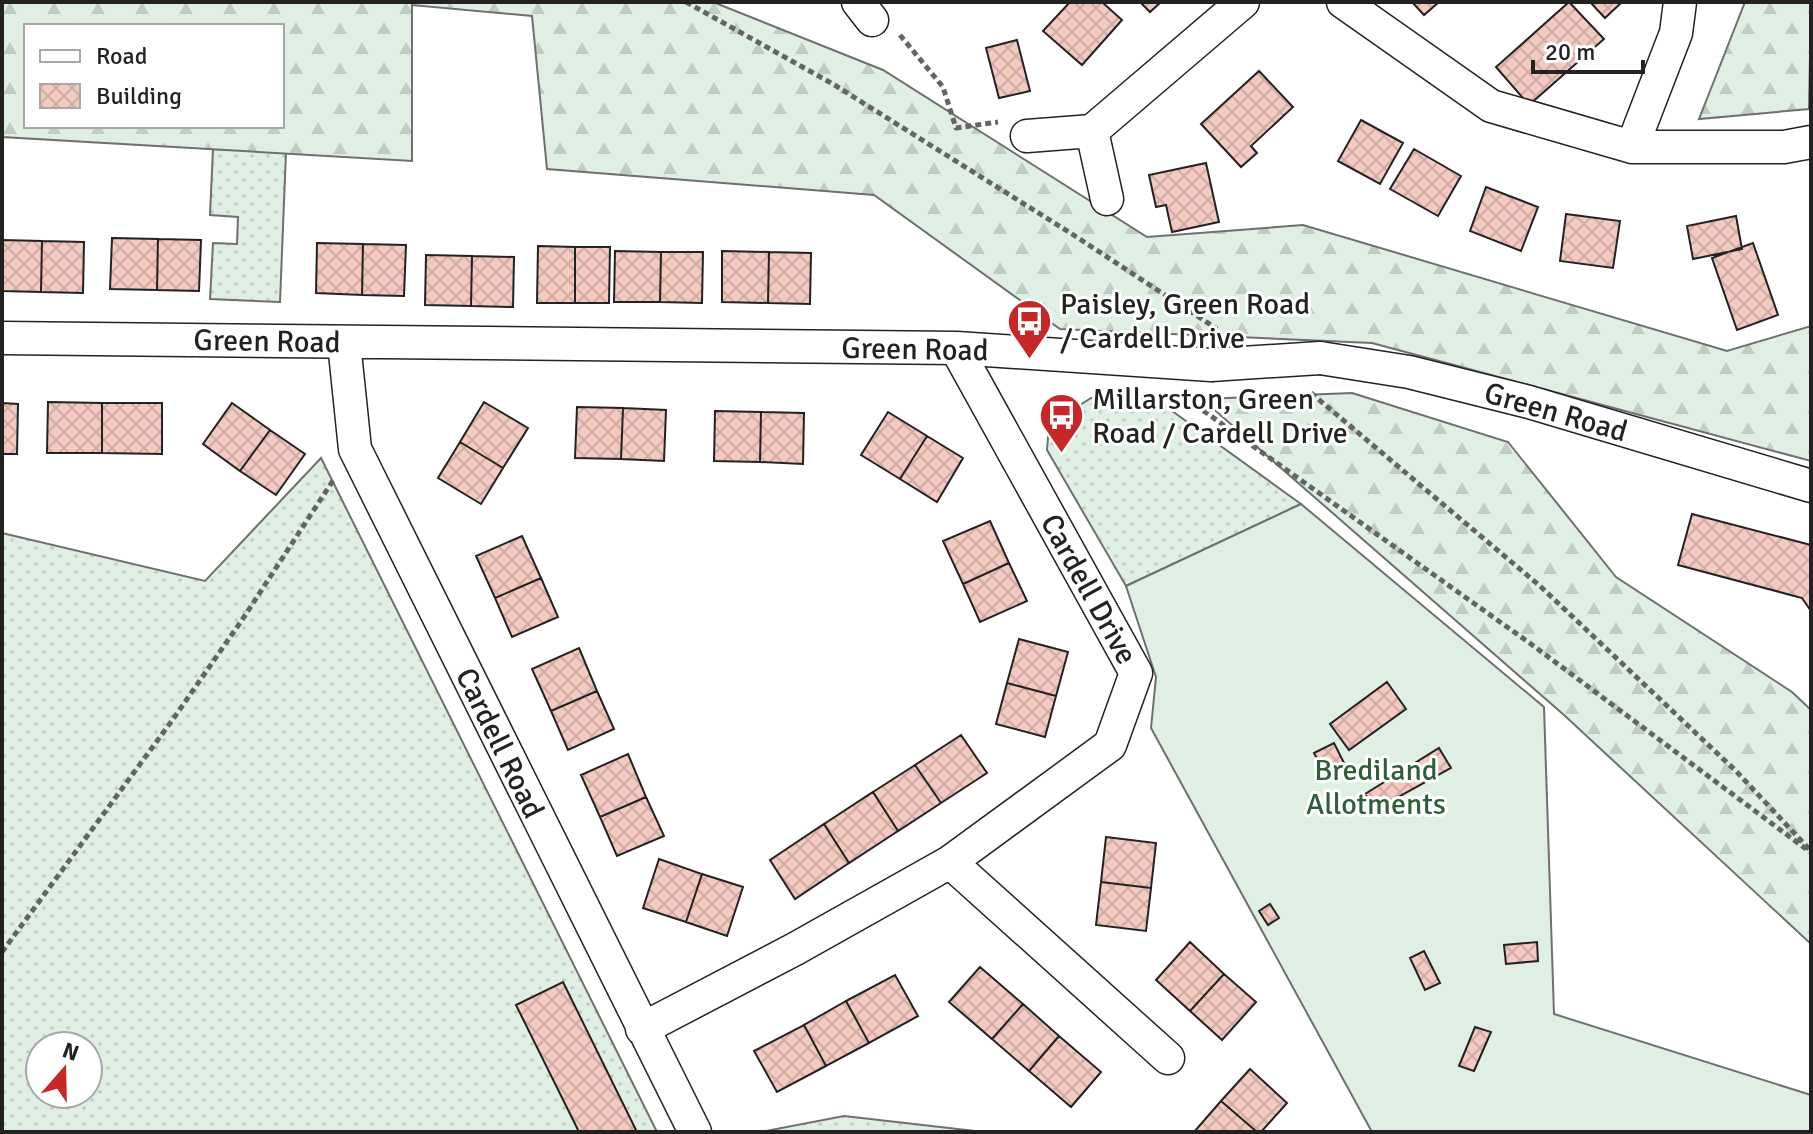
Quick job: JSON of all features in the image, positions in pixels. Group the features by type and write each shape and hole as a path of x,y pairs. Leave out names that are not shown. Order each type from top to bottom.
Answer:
{"street":[{"path":"1027,136 1092,131 1243,2"},
{"path":"1343,2 1491,106 1632,147 1784,147 1811,142"},
{"path":"1632,147 1676,33 1680,2"},
{"path":"1092,131 1107,199"},
{"name":"Green Road","path":"2,338 956,348 1211,365 1320,358 1409,372 1529,402 1811,486"},
{"name":"Cardell Road","path":"344,343 355,449 695,1132"},
{"name":"Cardell Drive","path":"642,1029 795,949 950,862 1110,745 1136,673 956,348"},
{"path":"950,862 1168,1058"}],"path":[{"path":"865,11 881,12 943,87 956,128 1002,121 1027,136"},
{"path":"1186,398 1531,644 1811,853"},
{"path":"2,952 171,722 355,449"}],"green space":[{"path":"2,2 713,2 883,70 1147,237 1303,225 1727,351 1811,326 1811,461 1372,343 1060,329 874,195 547,169 532,16 412,5 412,161 2,137"},
{"path":"1745,2 1811,2 1809,109 1699,119"},
{"path":"213,149 286,152 280,302 210,299 213,243 237,244 238,217 210,215"},
{"path":"1352,393 1508,442 1616,577 1792,692 1811,710 1811,944 1564,715 1202,399"},
{"path":"1091,398 1154,398 1301,504 1126,586 1047,450 1049,425"},
{"path":"321,458 657,1132 2,1132 2,533 205,581"},
{"name":"Brediland Allotments","path":"1301,504 1544,707 1554,1014 1811,1095 1811,1132 1372,1132 1151,728 1156,677 1126,586"},
{"path":"844,1116 984,1132 761,1132"}],"building":[{"path":"1070,2 1102,2 1122,20 1082,65 1043,31"},
{"path":"1140,2 1161,2 1150,12"},
{"path":"1412,2 1439,2 1424,15"},
{"path":"1569,2 1604,39 1529,105 1496,67"},
{"path":"1590,2 1622,2 1605,18"},
{"path":"1017,40 1030,91 999,98 986,48"},
{"path":"1259,71 1293,107 1251,146 1257,153 1241,167 1201,124"},
{"path":"1361,120 1403,143 1380,184 1338,161"},
{"path":"1414,149 1461,176 1438,216 1390,189"},
{"path":"1206,163 1219,222 1172,232 1166,205 1156,207 1149,175"},
{"path":"1486,187 1538,207 1521,251 1470,231"},
{"path":"1566,214 1620,221 1613,268 1560,261"},
{"path":"1736,216 1742,249 1693,259 1687,226"},
{"path":"112,238 158,239 157,290 110,289"},
{"path":"158,239 201,240 199,291 157,290"},
{"path":"2,240 42,241 41,292 2,291"},
{"path":"42,241 84,242 83,293 41,292"},
{"path":"317,243 363,244 362,295 316,293"},
{"path":"1753,243 1778,315 1737,330 1712,258"},
{"path":"363,244 406,245 404,296 362,295"},
{"path":"538,246 575,247 575,303 537,303"},
{"path":"575,247 610,247 609,303 575,303"},
{"path":"615,251 661,252 660,302 614,302"},
{"path":"722,251 769,252 768,303 722,302"},
{"path":"661,252 703,252 702,303 660,302"},
{"path":"769,252 811,253 810,304 768,303"},
{"path":"426,255 472,256 471,306 425,305"},
{"path":"472,256 514,257 513,307 471,306"},
{"path":"48,402 102,403 102,453 47,453"},
{"path":"484,402 528,428 503,468 460,442"},
{"path":"2,403 18,404 17,454 2,454"},
{"path":"102,403 162,403 162,454 102,453"},
{"path":"232,403 270,430 240,471 203,444"},
{"path":"577,407 623,408 621,459 575,458"},
{"path":"623,408 666,410 664,461 621,459"},
{"path":"715,411 761,412 760,462 714,461"},
{"path":"761,412 804,413 803,464 760,462"},
{"path":"888,412 927,436 900,479 861,455"},
{"path":"270,430 305,454 276,495 240,471"},
{"path":"927,436 963,458 937,502 900,479"},
{"path":"460,442 503,468 481,504 438,478"},
{"path":"1692,514 1811,545 1811,611 1802,598 1678,565"},
{"path":"990,521 1009,563 963,584 943,541"},
{"path":"522,536 541,578 495,598 476,556"},
{"path":"1009,563 1027,601 980,622 963,584"},
{"path":"541,578 558,617 512,637 495,598"},
{"path":"1019,639 1068,652 1056,696 1007,683"},
{"path":"579,648 597,691 551,711 532,669"},
{"path":"1387,682 1406,709 1349,750 1330,724"},
{"path":"1007,683 1056,696 1045,737 996,724"},
{"path":"597,691 614,729 568,750 551,711"},
{"path":"961,735 987,773 941,803 915,765"},
{"path":"1334,743 1344,763 1324,772 1314,753"},
{"path":"1439,748 1451,768 1375,810 1365,794"},
{"path":"628,754 646,797 600,817 581,775"},
{"path":"915,765 941,803 898,831 873,792"},
{"path":"873,792 898,831 849,863 824,824"},
{"path":"646,797 664,836 617,856 600,817"},
{"path":"824,824 849,863 795,899 770,860"},
{"path":"1106,837 1156,843 1151,888 1101,882"},
{"path":"659,859 702,874 686,922 643,908"},
{"path":"702,874 743,887 727,936 686,922"},
{"path":"1101,882 1151,888 1146,931 1096,925"},
{"path":"1270,904 1279,918 1268,925 1259,911"},
{"path":"1190,942 1224,974 1190,1011 1156,980"},
{"path":"1537,942 1538,961 1506,964 1504,945"},
{"path":"1424,951 1440,983 1425,990 1410,958"},
{"path":"980,967 1023,1004 992,1039 949,1002"},
{"path":"1224,974 1256,1002 1222,1040 1190,1011"},
{"path":"895,975 918,1016 869,1043 846,1001"},
{"path":"563,982 637,1132 579,1132 516,1005"},
{"path":"846,1001 869,1043 826,1066 804,1025"},
{"path":"1023,1004 1059,1036 1029,1071 992,1039"},
{"path":"804,1025 826,1066 777,1092 754,1051"},
{"path":"1475,1027 1491,1032 1474,1071 1459,1066"},
{"path":"1059,1036 1101,1072 1071,1107 1029,1071"},
{"path":"1250,1069 1287,1103 1261,1132 1257,1132 1221,1101"},
{"path":"1221,1101 1257,1132 1194,1132"}],"place":[{"name":"Paisley, Green Road / Cardell Drive","path":"1029,360"},
{"name":"Millarston, Green Road / Cardell Drive","path":"1061,455"}]}
